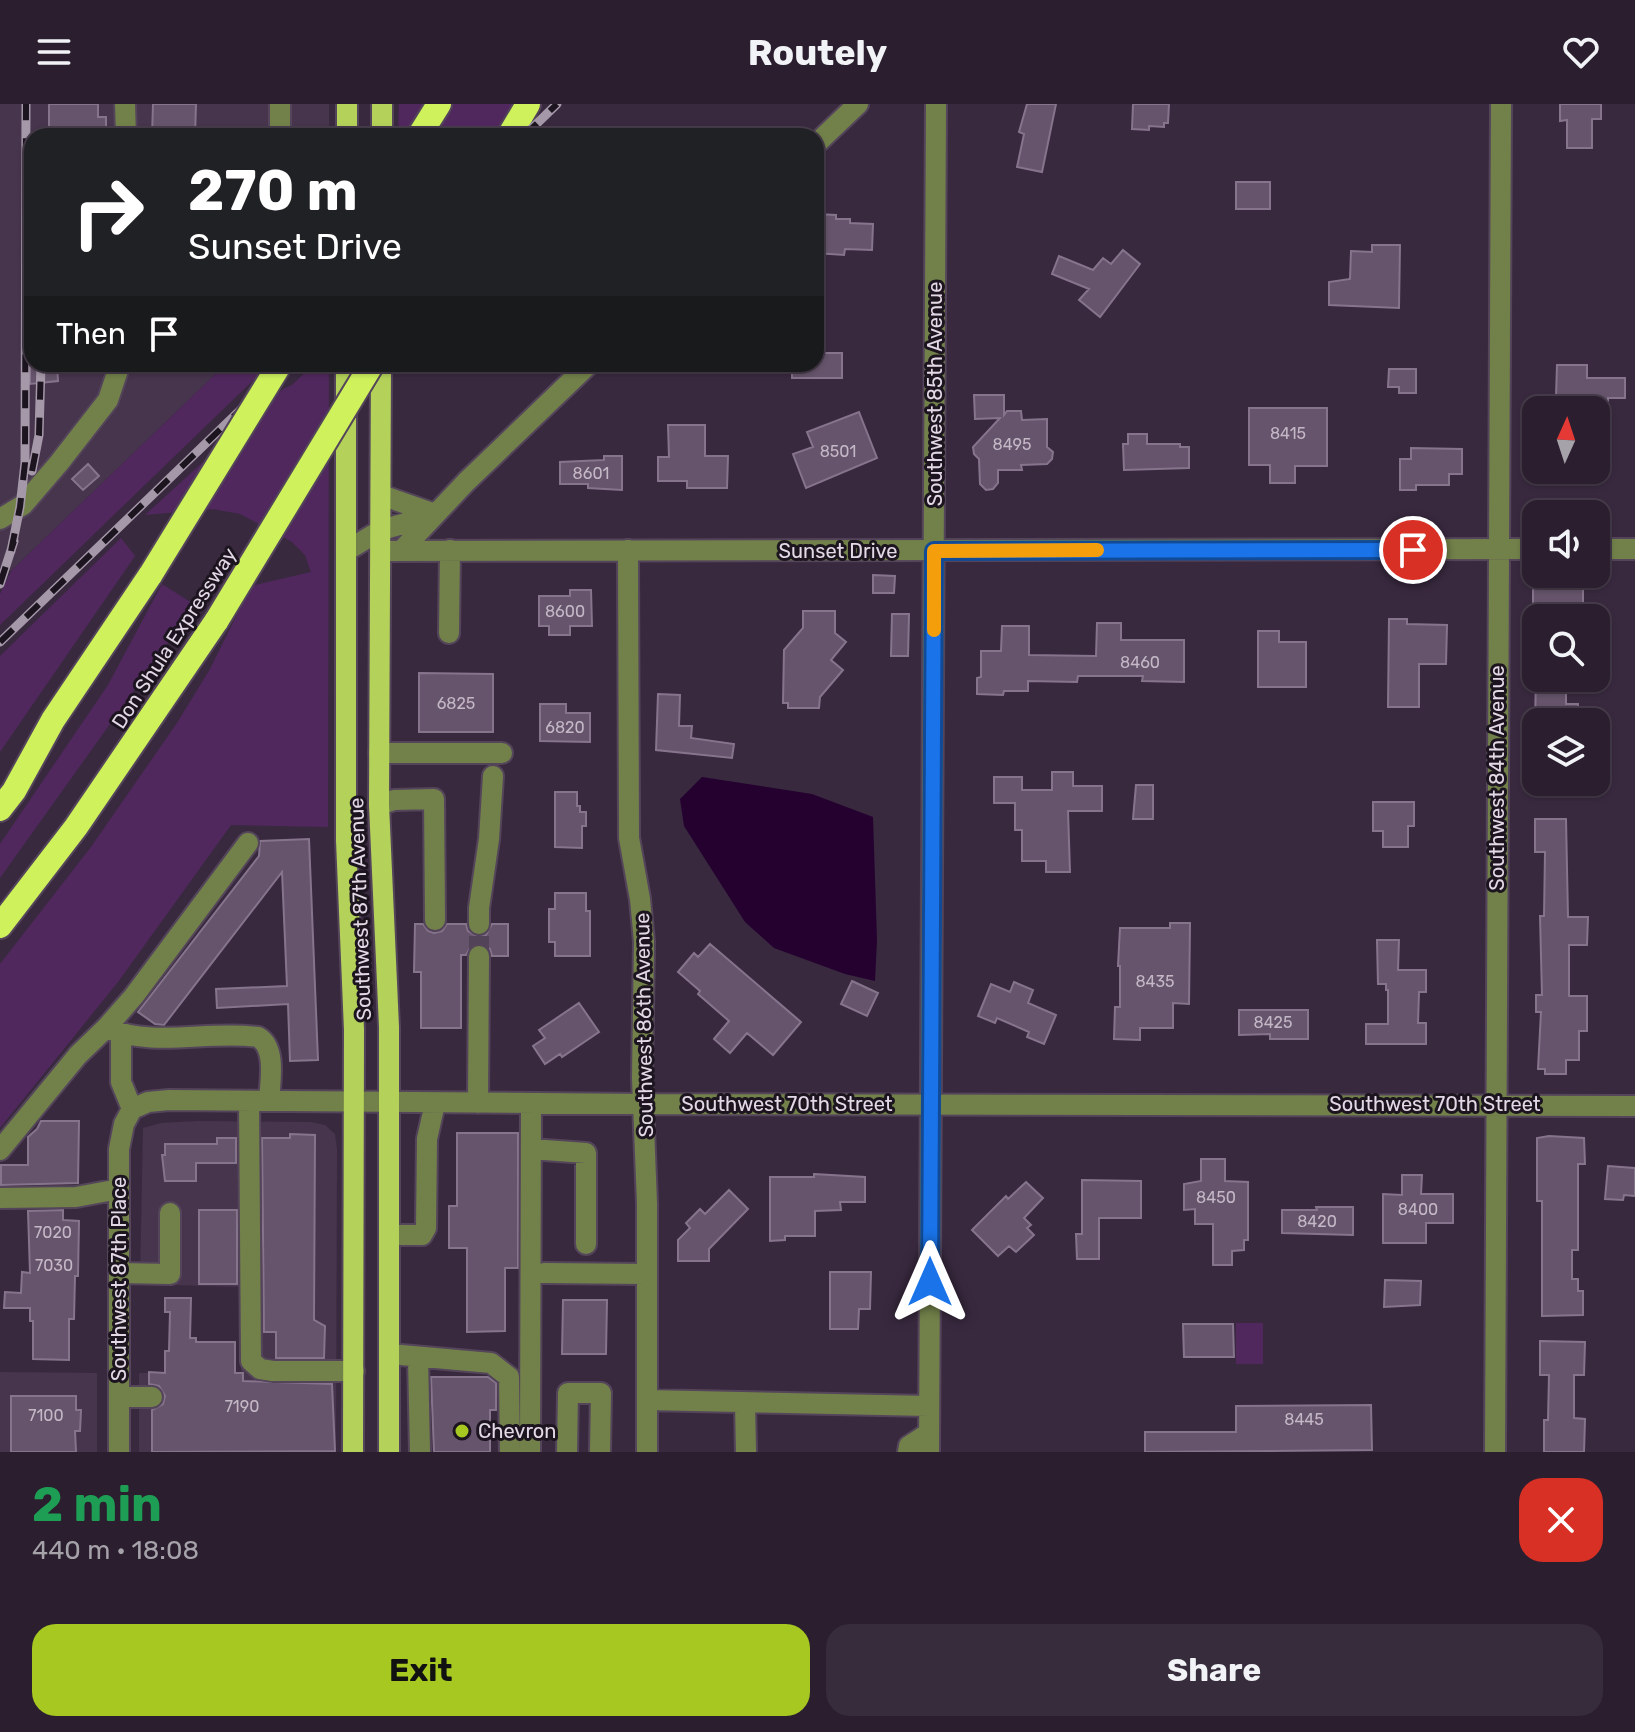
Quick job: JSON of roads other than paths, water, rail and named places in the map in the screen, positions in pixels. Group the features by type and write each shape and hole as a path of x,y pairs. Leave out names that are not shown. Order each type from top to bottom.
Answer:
{"highway":[{"path":"424,128 439,104"},
{"path":"514,128 528,104"},
{"path":"0,809 14,791 53,720 151,574 275,372"},
{"name":"Don Shula Expressway","path":"0,926 76,827 217,620 367,372"}],"main road":[{"path":"347,104 347,128"},
{"path":"382,104 382,128"},
{"name":"Southwest 87th Avenue","path":"346,372 346,840 355,1102 353,1452"},
{"name":"Southwest 87th Avenue","path":"381,372 381,530 391,551 379,753 389,1027 389,1442"},
{"path":"346,551 391,551"},
{"path":"346,840 366,813 379,805"}],"street":[{"path":"125,104 126,128"},
{"path":"280,104 280,128"},
{"path":"824,136 858,104"},
{"name":"Southwest 85th Avenue","path":"929,1442 936,104"},
{"name":"Southwest 84th Avenue","path":"1495,1452 1501,104"},
{"path":"0,519 23,505 67,452 108,400 117,372"},
{"path":"391,551 435,514 581,372"},
{"path":"381,495 435,514"},
{"path":"346,551 381,530 435,514"},
{"path":"435,514 441,536 456,550 449,633"},
{"name":"Sunset Drive","path":"391,551 1522,549"},
{"path":"1610,549 1635,549"},
{"name":"Southwest 86th Avenue","path":"628,550 628,830 643,927 647,1452"},
{"path":"379,753 502,753"},
{"path":"479,924 493,776"},
{"path":"379,805 394,800 434,799 435,920"},
{"path":"0,1150 78,1055 114,1031 134,996 248,843"},
{"path":"478,1103 479,956"},
{"path":"114,1031 146,1037 258,1037 266,1042 270,1052 259,1101 251,1361 260,1369 273,1371 354,1371"},
{"path":"114,1031 121,1082 132,1109"},
{"name":"Southwest 70th Street","path":"132,1109 157,1100 531,1104 1635,1106"},
{"path":"389,1235 422,1235 426,1228 427,1139 435,1103"},
{"path":"530,1452 531,1104"},
{"name":"Southwest 87th Place","path":"119,1452 120,1141 132,1109"},
{"path":"531,1149 586,1153 586,1244"},
{"path":"0,1198 76,1197 119,1189"},
{"path":"119,1273 170,1274 170,1213"},
{"path":"544,1273 647,1274"},
{"path":"390,1354 491,1363 509,1377 510,1452"},
{"path":"389,1442 420,1442 418,1357"},
{"path":"567,1452 568,1393 601,1393 600,1452"},
{"path":"119,1397 152,1397"},
{"path":"647,1400 929,1406"},
{"path":"745,1403 746,1452"},
{"path":"908,1452 909,1446 929,1442"}],"tunnel":[{"path":"479,924 479,956"}],"railway":[{"path":"26,104 26,128"},
{"path":"532,128 557,104"},
{"path":"11,551 25,463 25,372"},
{"path":"32,471 39,435 41,372"},
{"path":"0,642 280,372"},
{"path":"0,584 14,541"}],"place":[{"name":"Chevron","path":"462,1431"}]}
